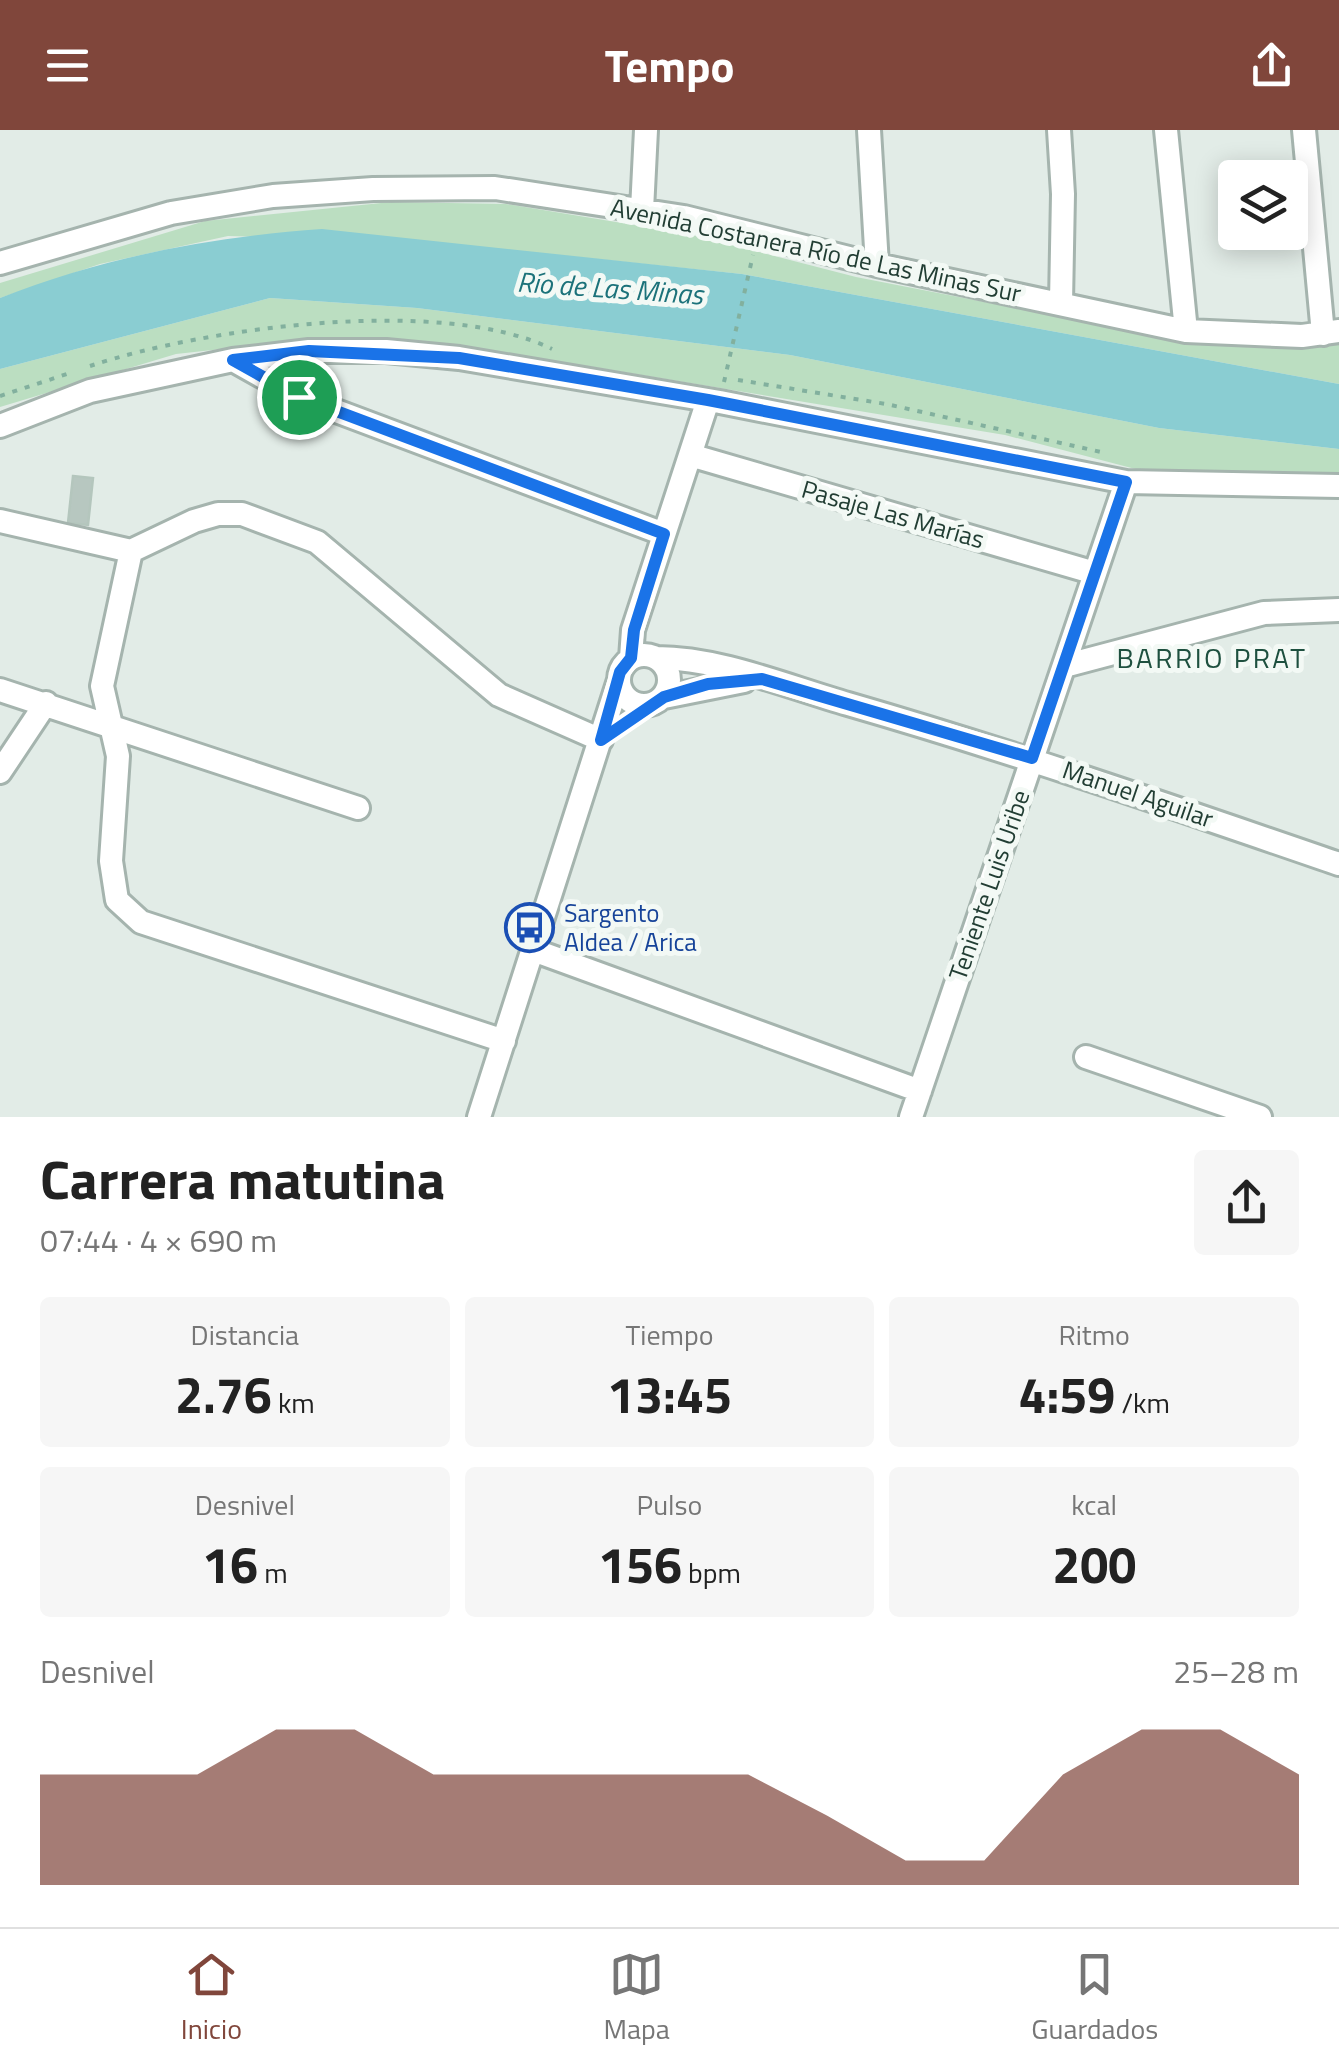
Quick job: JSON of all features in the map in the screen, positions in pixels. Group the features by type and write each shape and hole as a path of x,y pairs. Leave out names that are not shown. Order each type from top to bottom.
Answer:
{"street":[{"path":"642,210 646,130"},
{"path":"869,130 877,265"},
{"path":"1058,130 1064,194 1061,302"},
{"path":"1166,130 1186,331"},
{"path":"1304,130 1331,332"},
{"name":"Avenida Costanera Río de Las Minas Sur","path":"0,263 171,213 273,196 373,189 495,188 642,210 1186,331 1331,332"},
{"path":"0,426 90,391 233,360 309,351 386,351 459,358 708,400 1126,482 1339,486"},
{"path":"233,360 299,397 664,534"},
{"path":"479,1117 619,680 631,658 634,630 708,400"},
{"name":"Pasaje Las Marías","path":"690,456 1096,573"},
{"name":"Teniente Luis Uribe","path":"910,1117 1126,482"},
{"path":"0,521 131,551 218,514 242,514 317,542 499,695 601,740"},
{"path":"131,551 102,686 118,756 111,861 117,900 141,922 504,1041"},
{"path":"1064,666 1264,612 1339,610"},
{"path":"619,680 624,697 656,701 670,680 657,658 631,658"},
{"name":"Manuel Aguilar","path":"657,658 677,658 762,679 1032,758 1339,864"},
{"name":"Manuel Aguilar","path":"601,740 656,701 708,684 762,679"},
{"path":"0,690 358,808"},
{"path":"0,772 46,703"},
{"path":"533,950 920,1091"},
{"path":"1086,1057 1260,1117"}],"path":[{"path":"729,357 749,270"}],"green space":[{"path":"391,202 506,204 689,234 856,277 1205,345 1339,344 1339,384 742,274 431,242 228,236 100,264 0,298 0,283 205,221"},
{"path":"270,298 417,308 790,355 1159,428 1339,449 1339,477 1205,477 1143,471 1005,435 478,348 377,341 304,340 176,354 0,407 0,369"}],"water":[{"name":"Río de Las Minas","path":"322,229 742,274 1339,384 1339,449 1159,428 790,355 417,308 270,298 0,369 0,298 79,271 158,251 239,237"}],"building":[{"path":"73,476 93,478 88,525 68,523"}],"place":[{"name":"Sargento Aldea / Arica","path":"529,927"}],"district":[{"name":"BARRIO PRAT","path":"1212,658"}],"route":[{"path":"309,351 386,351 459,358 708,400 1126,482 1032,758 762,679 708,684 664,697 601,740 620,672 631,658 634,630 664,534 299,397 233,360 309,351"}]}
